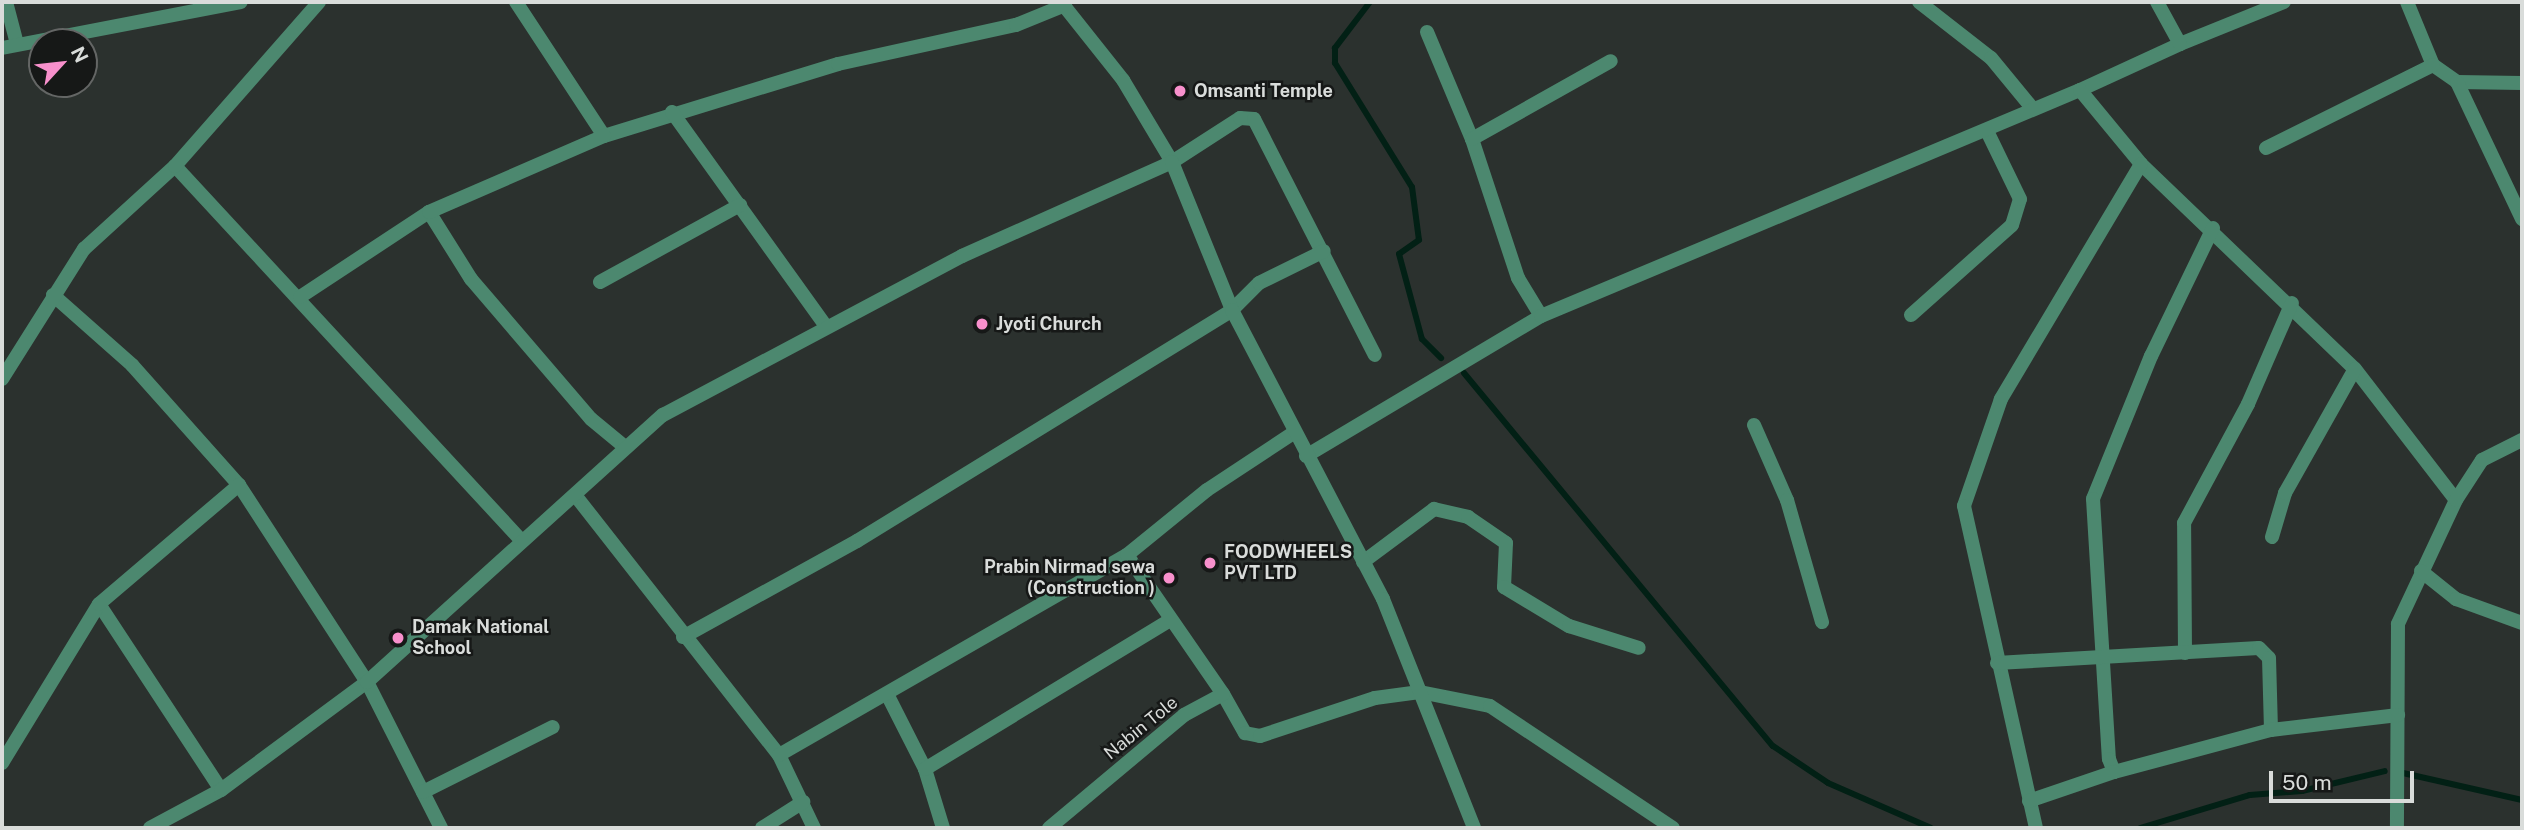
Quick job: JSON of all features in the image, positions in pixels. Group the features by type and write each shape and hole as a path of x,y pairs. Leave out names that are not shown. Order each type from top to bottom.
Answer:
{"street":[{"path":"6,2 17,44"},
{"path":"2,48 242,2"},
{"path":"2,379 84,249 175,166 319,2"},
{"path":"516,2 604,136"},
{"path":"1919,2 1991,58 2033,109"},
{"path":"2157,2 2180,44"},
{"path":"1306,456 1541,316 1987,131 2180,44 2284,2"},
{"path":"2407,2 2433,65 2457,82 2518,203 2522,219"},
{"path":"300,297 429,212 604,136 672,112 838,64 1016,25 1063,4 1123,80 1172,162 1232,310 1363,562 1420,692 1474,828"},
{"path":"1427,32 1472,139 1518,278 1541,316"},
{"path":"1472,139 1611,61"},
{"path":"2266,148 2433,65"},
{"path":"2457,82 2522,83"},
{"path":"2080,90 2140,164 2292,303 2355,369 2456,500"},
{"path":"672,112 825,324"},
{"path":"156,827 221,790 367,682 625,447 696,393 825,324 1172,162 1240,118 1254,118 1375,355"},
{"path":"1911,315 2012,225 2020,199 1987,131"},
{"path":"2036,828 1964,506 2001,399 2140,164"},
{"path":"175,166 300,297 521,540"},
{"path":"600,282 740,205"},
{"path":"429,212 471,279 591,419 625,447"},
{"path":"2114,772 2103,658 2093,499 2213,228"},
{"path":"683,637 857,541 1232,310 1259,283 1324,251"},
{"path":"53,295 132,365 239,485 367,682 441,828"},
{"path":"2185,653 2184,523 2248,404 2292,303"},
{"path":"2272,537 2285,493 2355,369"},
{"path":"1754,425 1787,500 1822,622"},
{"path":"779,754 1127,555 1207,490 1295,432"},
{"path":"2397,828 2398,624 2456,500 2482,460 2522,440"},
{"path":"2,763 99,604 239,485"},
{"path":"575,495 683,637 779,754 814,828"},
{"path":"1363,562 1434,509 1468,517 1506,542 1504,587 1569,626 1639,648"},
{"path":"1127,555 1223,694 1245,733 1260,736 1375,698 1420,692 1490,706 1673,828"},
{"path":"2421,571 2456,599 2522,623"},
{"path":"99,604 221,790"},
{"path":"925,769 1170,620"},
{"path":"1997,663 2259,648 2269,658 2271,730"},
{"path":"887,694 925,769 943,828"},
{"name":"Nabin Tole","path":"1049,828 1184,715 1223,694"},
{"path":"2029,801 2114,772 2271,730 2398,715"},
{"path":"423,792 553,727"},
{"path":"762,828 803,802"}],"waterway":[{"path":"1370,2 1335,48 1335,63 1412,187 1419,240 1399,254 1422,339 1441,358"},
{"path":"1464,373 1773,746 1828,783 1931,828"},
{"path":"2140,828 2250,795 2302,791 2385,771"},
{"path":"2403,773 2522,800"}],"place":[{"name":"Omsanti Temple","path":"1180,91"},
{"name":"Jyoti Church","path":"982,324"},
{"name":"FOODWHEELS PVT LTD","path":"1210,563"},
{"name":"Prabin Nirmad sewa (Construction )","path":"1169,578"},
{"name":"Damak National School","path":"398,638"}]}
